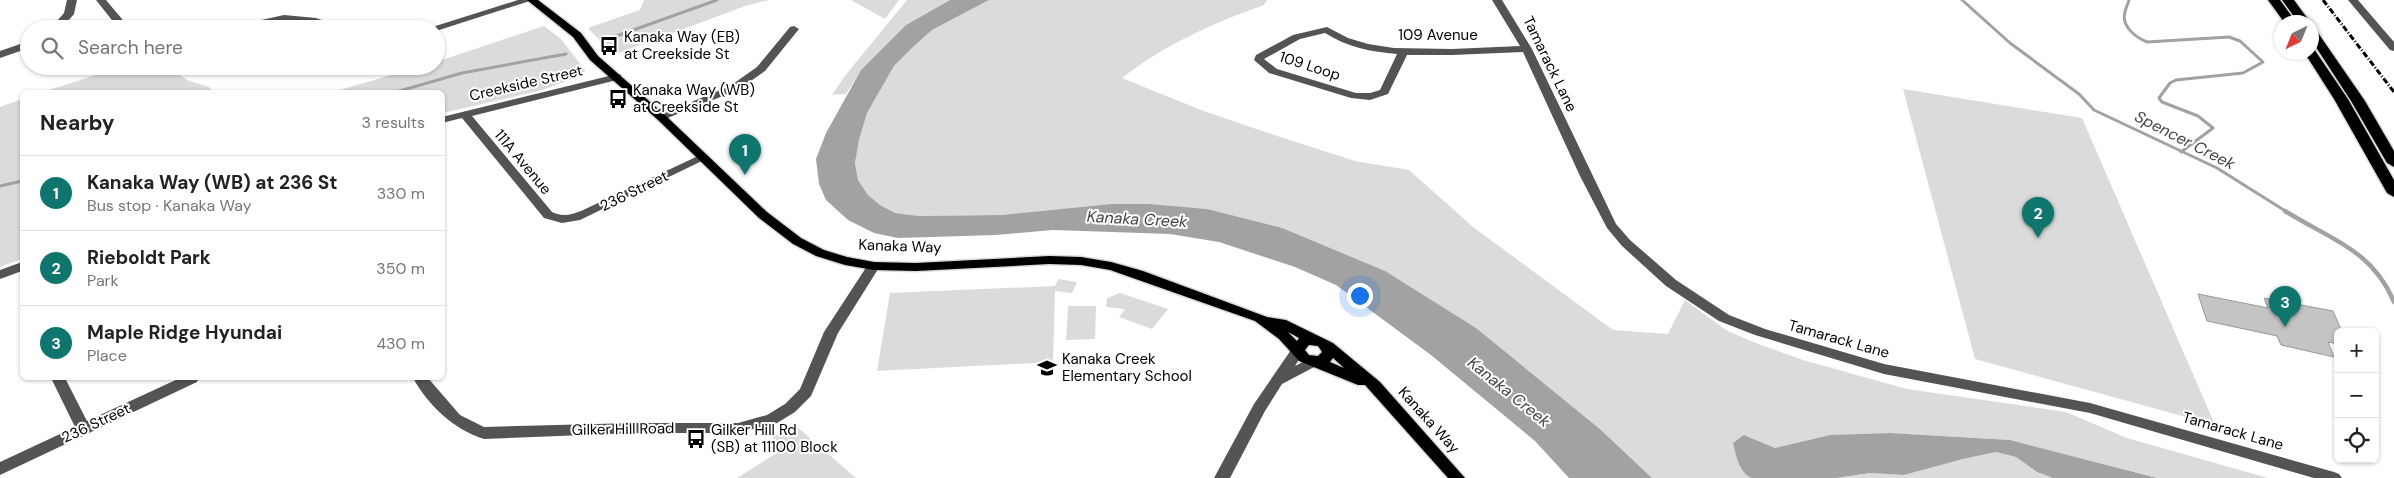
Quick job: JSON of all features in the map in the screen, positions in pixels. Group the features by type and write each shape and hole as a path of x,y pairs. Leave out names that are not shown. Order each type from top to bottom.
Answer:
{"highway":[{"path":"2274,0 2285,15"},
{"path":"2288,0 2299,15"},
{"path":"2319,43 2358,101 2394,163"},
{"path":"2315,60 2341,99 2394,193"}],"main road":[{"name":"Kanaka Way","path":"530,0 577,35 594,58 661,117 763,215 798,241 820,253 845,261 874,266 916,267 1049,260 1111,266 1138,274 1265,321 1281,323 1322,343 1375,386 1456,478"},
{"name":"Kanaka Way","path":"1265,321 1298,350 1304,358 1375,386"},
{"path":"1298,350 1304,341 1322,343 1328,355 1315,361"}],"street":[{"path":"63,20 69,14 72,0"},
{"path":"101,0 117,20"},
{"path":"445,25 530,0"},
{"name":"Tamarack Lane","path":"1498,0 1527,49 1586,176 1612,225 1631,248 1671,283 1724,318 1760,332 1875,367 2090,408 2334,478"},
{"path":"2353,0 2394,48"},
{"path":"269,20 294,16 315,20"},
{"name":"109 Avenue","path":"1328,29 1338,39 1361,46 1403,52 1527,49"},
{"name":"109 Loop","path":"1328,29 1297,37 1260,57 1259,60 1273,71 1355,96 1368,97 1378,96 1384,92 1403,52"},
{"path":"661,117 734,88 761,69 794,30"},
{"path":"0,55 20,47"},
{"name":"Creekside Street","path":"445,119 617,78"},
{"name":"111A Avenue","path":"464,114 548,215 565,220"},
{"name":"236 Street","path":"565,220 585,214 702,158"},
{"name":"Gilker Hill Road","path":"422,380 462,425 476,431 496,434 634,428 738,428 772,419 790,408 806,392 831,332 874,266"},
{"path":"0,275 20,267"},
{"path":"1224,477 1260,408 1298,350"},
{"path":"1280,380 1315,361"},
{"path":"59,380 83,428"},
{"name":"236 Street","path":"0,469 188,380"}],"shaded area":[{"path":"644,0 770,0 748,5 613,55 588,28 640,10"},
{"path":"851,0 899,0 885,19"},
{"path":"907,0 950,0 906,25 861,70 846,94 832,95 844,77"},
{"path":"989,0 1267,0 1264,5 1226,19 1172,45 1122,78 1201,110 1355,161 1409,170 1473,227 1613,330 1668,334 1685,300 1726,330 1803,360 1907,389 2066,412 2127,438 2268,478 2157,478 2010,440 1890,433 1830,435 1775,448 1744,435 1748,476 1752,478 1652,478 1601,430 1207,209 1111,204 1001,215 919,216 895,213 880,205 868,195 858,180 855,163 867,113 894,66 913,47 932,30"},
{"path":"544,26 561,39 585,70 584,75 542,90 445,113 445,90 340,90 391,75 445,75 445,59"},
{"path":"96,75 180,75 187,80 209,87 211,90 49,90"},
{"path":"1903,89 2082,118 2215,425 1975,359"},
{"path":"20,100 20,260 0,267 0,107"},
{"path":"1058,279 1077,282 1072,293 1055,291 1053,362 877,371 890,293 1055,286"},
{"path":"1120,293 1168,309 1152,329 1119,317 1125,309 1106,307 1107,298"},
{"path":"1068,306 1096,306 1095,339 1066,340"},
{"path":"796,426 856,478 737,478 778,452 772,437"},
{"path":"1996,452 2016,457 2037,472 2053,478 1836,478 1870,473 1904,475"}],"water":[{"name":"Kanaka Creek","path":"950,0 989,0 932,30 913,47 894,66 867,113 855,163 858,180 868,195 880,205 895,213 919,216 1001,215 1111,204 1148,204 1207,209 1282,228 1385,271 1476,328 1601,430 1652,478 1569,478 1535,441 1431,355 1336,285 1295,267 1219,242 1170,234 1053,230 996,235 898,238 874,233 848,220 826,200 819,184 816,159 826,133 861,70 906,25"},
{"path":"1890,433 2010,440 2157,478 2053,478 2037,472 2016,457 1996,452 1904,475 1870,473 1836,478 1752,478 1741,468 1733,443 1744,435 1775,448 1830,435"}],"building":[{"path":"2198,294 2268,308 2264,298 2333,311 2340,328 2334,328 2334,343 2328,342 2334,357 2281,345 2277,336 2207,321"}],"waterway":[{"path":"611,38 717,0"},
{"name":"Spencer Creek","path":"1962,0 2010,43 2079,94 2094,110 2182,151"},
{"path":"2129,0 2124,17 2125,22 2134,34 2147,42 2229,37 2240,41 2263,62 2243,73 2176,80 2170,83 2159,98 2162,102 2198,116 2213,128 2182,151"},
{"path":"403,90 462,73 566,54"},
{"name":"Spencer Creek","path":"2182,151 2217,168 2287,212"},
{"path":"0,186 20,181"},
{"name":"Spencer Creek","path":"2285,211 2348,247 2361,257 2374,269 2385,284 2394,302"}],"railway":[{"path":"2323,0 2394,92"}],"place":[{"name":"Kanaka Way (EB) at Creekside St","path":"609,46"},
{"name":"Kanaka Way (WB) at Creekside St","path":"618,99"},
{"name":"Kanaka Way (WB) at 236 St","path":"745,175"},
{"name":"Rieboldt Park","path":"2038,238"},
{"name":"Maple Ridge Hyundai","path":"2285,327"},
{"name":"Kanaka Creek Elementary School","path":"1047,368"},
{"name":"Gilker Hill Rd (SB) at 11100 Block","path":"696,439"}]}
